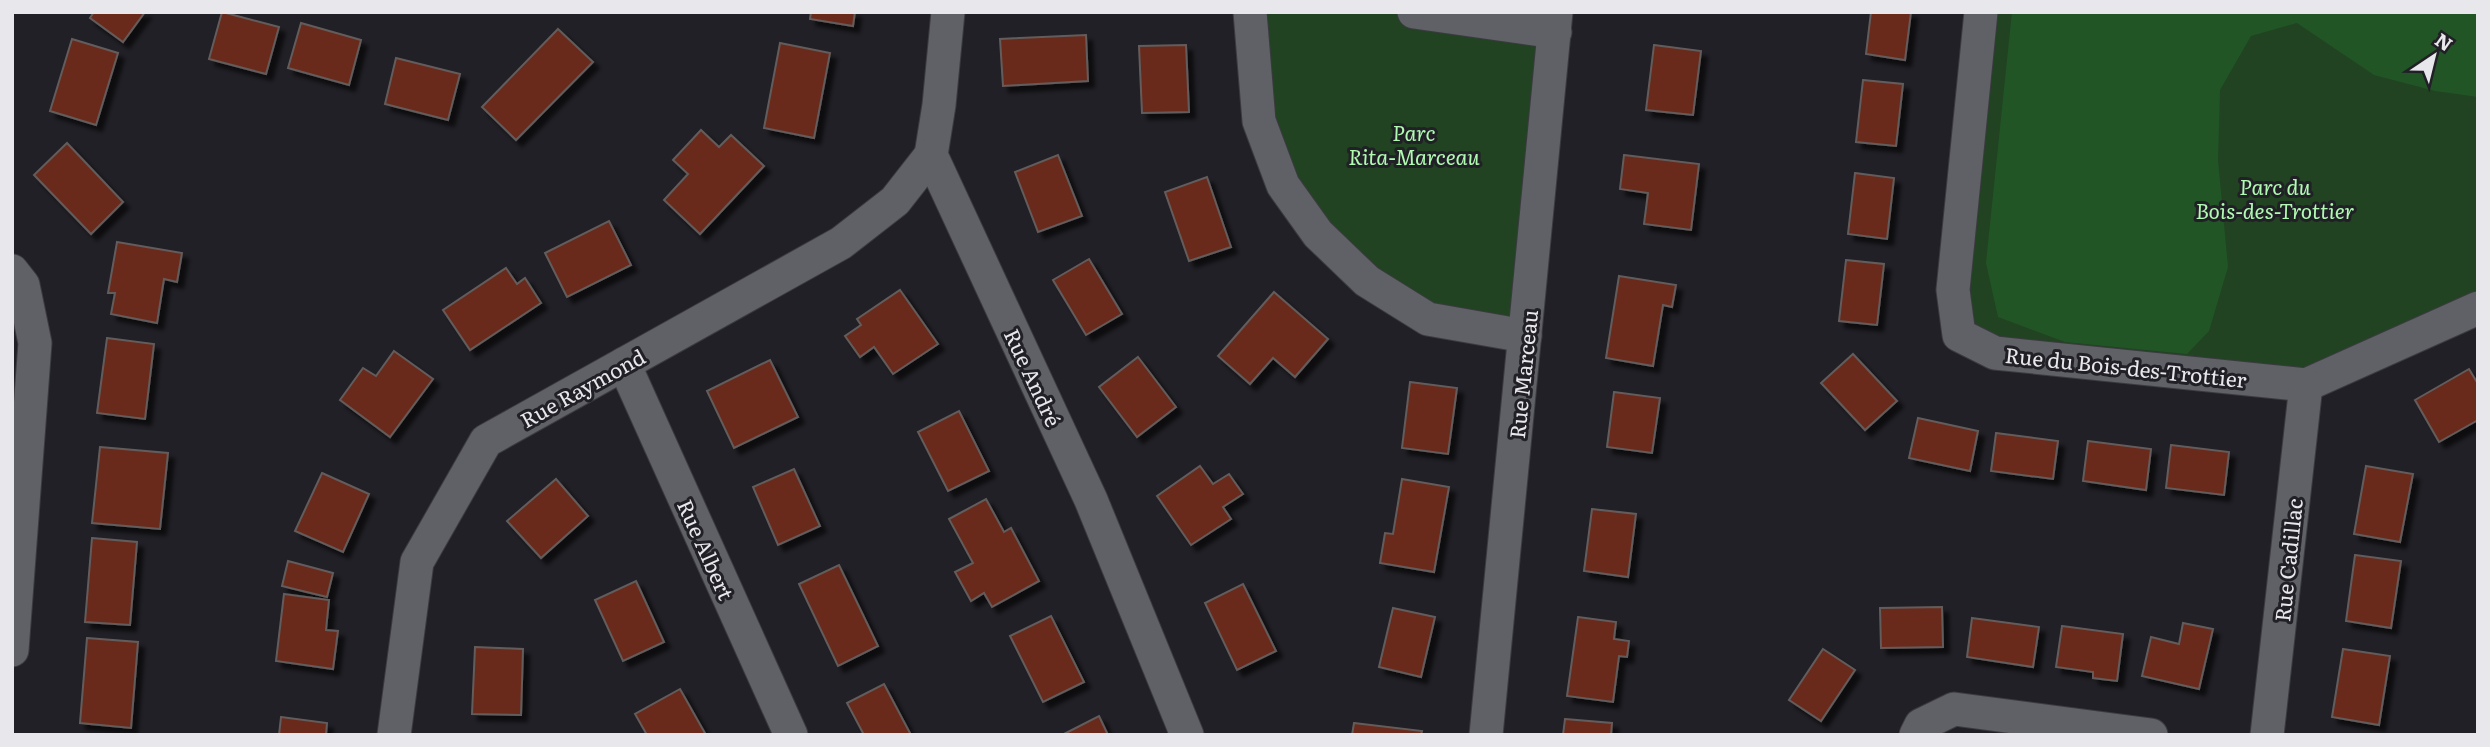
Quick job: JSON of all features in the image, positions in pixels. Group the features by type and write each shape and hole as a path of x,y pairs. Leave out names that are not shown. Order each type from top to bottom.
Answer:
{"street":[{"path":"931,155 948,12"},
{"path":"1250,12 1259,121 1283,185 1318,234 1367,281 1428,319 1525,337"},
{"path":"1414,12 1555,22"},
{"name":"Rue du Bois-des-Trottier","path":"1981,12 1953,290 1959,335 1995,353 2306,385"},
{"name":"Rue Marceau","path":"1486,735 1555,22"},
{"name":"Rue Raymond","path":"394,735 417,562 486,441 841,243 895,201 931,155"},
{"name":"Rue André","path":"931,155 1091,499 1187,735"},
{"path":"12,271 23,285 35,343 12,650"},
{"path":"2306,385 2478,307"},
{"name":"Rue Albert","path":"624,364 791,735"},
{"name":"Rue Cadillac","path":"2267,735 2306,385"},
{"path":"1916,735 1921,725 1954,709 2151,735"}],"green space":[{"name":"Parc Rita-Marceau","path":"1260,12 1414,12 1555,32 1525,336 1428,319 1283,185"},
{"name":"Parc du Bois-des-Trottier","path":"1981,12 2478,12 2478,310 2306,385 1959,335"},
{"path":"2012,12 2478,12 2478,97 2435,91 2374,75 2297,23 2251,36 2220,90 2218,160 2228,267 2209,331 2187,354 2065,342 1998,317 1986,263"}],"building":[{"path":"94,12 145,12 123,42 90,18"},
{"path":"222,12 279,27 266,74 209,59"},
{"path":"811,12 855,12 853,26 810,19"},
{"path":"1871,12 1911,12 1905,60 1866,54"},
{"path":"301,23 361,40 349,85 288,68"},
{"path":"558,29 593,62 516,140 482,107"},
{"path":"1086,35 1088,81 1003,86 1000,39"},
{"path":"72,39 118,53 96,125 50,111"},
{"path":"780,43 830,53 814,138 764,128"},
{"path":"1186,45 1189,112 1142,113 1139,46"},
{"path":"1654,45 1701,51 1693,115 1646,110"},
{"path":"396,58 460,74 448,120 385,104"},
{"path":"1863,80 1903,84 1896,146 1856,142"},
{"path":"701,130 719,147 731,135 764,166 700,234 664,200 688,174 673,160"},
{"path":"67,143 123,202 91,234 34,175"},
{"path":"1058,155 1082,216 1038,232 1015,172"},
{"path":"1624,155 1699,164 1691,230 1644,224 1648,193 1620,189"},
{"path":"1855,173 1894,178 1887,239 1848,234"},
{"path":"1207,177 1231,247 1189,261 1165,192"},
{"path":"609,221 631,265 567,297 545,253"},
{"path":"117,242 182,253 177,282 164,279 157,323 111,314 115,293 108,293"},
{"path":"1089,259 1122,314 1086,335 1053,280"},
{"path":"1846,260 1884,264 1877,325 1839,321"},
{"path":"506,268 517,284 525,278 541,303 470,350 443,310"},
{"path":"1619,276 1676,285 1672,307 1663,305 1653,366 1606,358"},
{"path":"900,290 938,344 893,374 874,347 860,357 845,336 861,325 857,319"},
{"path":"1274,292 1328,339 1295,377 1273,358 1250,384 1218,356"},
{"path":"107,338 154,344 145,419 97,413"},
{"path":"394,351 433,379 390,437 340,400 363,368 376,376"},
{"path":"1853,354 1897,401 1865,430 1821,383"},
{"path":"1138,357 1176,407 1137,437 1099,387"},
{"path":"770,360 798,417 734,448 707,391"},
{"path":"2469,369 2478,384 2478,420 2439,442 2415,400"},
{"path":"1410,382 1457,388 1448,454 1402,448"},
{"path":"1614,392 1660,398 1652,453 1607,447"},
{"path":"959,411 989,471 948,491 918,432"},
{"path":"1918,418 1978,431 1970,471 1909,458"},
{"path":"1996,433 2058,441 2053,479 1991,471"},
{"path":"2088,441 2151,449 2146,490 2083,481"},
{"path":"2171,445 2229,452 2224,495 2166,488"},
{"path":"100,447 168,453 160,529 92,523"},
{"path":"1200,466 1213,484 1229,474 1243,494 1223,507 1231,519 1191,545 1157,496"},
{"path":"2366,466 2413,474 2400,542 2354,534"},
{"path":"794,469 820,526 778,545 753,487"},
{"path":"322,473 369,494 343,552 295,531"},
{"path":"556,479 588,516 541,558 507,521"},
{"path":"1402,479 1449,487 1434,572 1380,563 1385,533 1393,534"},
{"path":"986,499 1004,532 1011,528 1039,581 992,607 984,593 971,601 955,572 973,563 949,519"},
{"path":"1592,509 1636,514 1628,577 1584,571"},
{"path":"92,538 137,542 130,625 85,622"},
{"path":"2355,555 2401,561 2391,628 2346,621"},
{"path":"288,561 333,573 327,597 282,586"},
{"path":"839,565 878,646 838,666 799,584"},
{"path":"636,581 664,642 623,661 595,600"},
{"path":"1243,584 1276,651 1237,670 1205,603"},
{"path":"284,594 329,600 326,630 338,631 333,669 276,661"},
{"path":"1942,607 1943,647 1881,648 1880,608"},
{"path":"1393,608 1435,617 1421,677 1379,667"},
{"path":"1051,616 1084,682 1043,702 1010,636"},
{"path":"1578,617 1616,622 1614,639 1629,641 1627,657 1619,656 1613,702 1567,696"},
{"path":"1972,618 2039,627 2033,667 1967,657"},
{"path":"2183,623 2213,629 2199,689 2142,676 2151,637 2179,644"},
{"path":"2062,626 2123,634 2117,681 2093,678 2093,672 2056,667"},
{"path":"87,638 138,642 131,728 80,723"},
{"path":"475,647 523,649 521,715 472,714"},
{"path":"1823,649 1855,670 1821,721 1789,700"},
{"path":"2343,649 2390,656 2379,725 2332,717"},
{"path":"884,684 911,735 864,735 847,703"},
{"path":"680,689 706,735 647,735 635,714"},
{"path":"1099,716 1108,735 1062,735"},
{"path":"281,717 327,723 326,735 279,735"},
{"path":"1565,719 1612,723 1611,735 1563,735"},
{"path":"1354,723 1422,731 1421,735 1352,735"}]}
